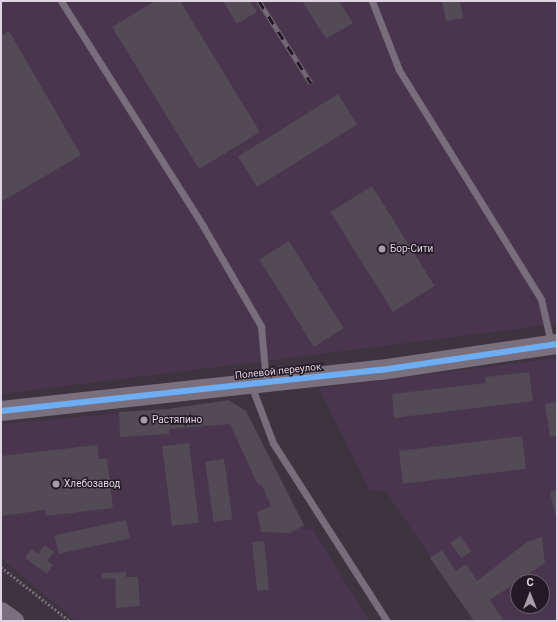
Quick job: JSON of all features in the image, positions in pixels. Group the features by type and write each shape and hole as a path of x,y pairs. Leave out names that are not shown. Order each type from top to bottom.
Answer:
{"street":[{"name":"Полевой переулок","path":"1,411 389,369 554,345"},
{"path":"1,612 14,621"}],"lane":[{"path":"61,1 203,226 261,326 258,383 273,443 387,621"},
{"path":"372,1 399,70 540,299 554,345"}],"path":[{"path":"1,567 70,621"}],"shaded area":[{"path":"1,1 557,1 557,324 1,394"},
{"path":"557,358 557,621 474,621 385,490 370,491 319,388"},
{"path":"229,400 246,411 306,530 312,528 369,621 76,621 1,558 1,424 168,409"}],"building":[{"path":"155,1 180,1 260,132 199,169 112,27"},
{"path":"223,1 250,1 257,12 237,24"},
{"path":"302,1 339,1 353,23 326,39"},
{"path":"442,1 460,1 463,18 446,21"},
{"path":"9,31 81,155 1,202 1,36"},
{"path":"338,94 357,125 257,187 238,157"},
{"name":"Бор-Сити","path":"372,186 435,286 393,312 330,212"},
{"path":"289,241 344,328 314,347 259,260"},
{"path":"529,372 533,401 394,418 392,394 486,383 485,377"},
{"path":"229,400 246,411 304,525 290,533 261,532 257,512 271,506 261,484 258,485 230,424 169,429 169,434 120,437 119,412 168,409"},
{"path":"557,402 557,436 550,437 545,404"},
{"path":"522,436 526,469 403,484 399,451"},
{"path":"189,443 199,522 172,526 162,446"},
{"name":"Хлебозавод","path":"97,445 99,459 107,459 113,508 46,516 45,510 1,516 1,456"},
{"path":"224,459 232,519 214,522 205,462"},
{"path":"557,490 557,517 556,518 550,492"},
{"path":"126,520 130,539 59,554 55,535"},
{"path":"460,536 471,551 461,558 450,543"},
{"path":"542,537 545,563 529,574 510,574 510,587 490,600 504,621 474,621 430,558 442,550 456,571 466,564 477,581 527,542"},
{"path":"264,541 269,590 257,591 252,542"},
{"path":"45,545 54,552 47,561 53,565 47,574 25,558 31,549 38,554"},
{"path":"126,572 126,577 138,577 140,606 116,608 115,578 102,579 102,573"}],"railway":[{"path":"259,1 311,83"}],"cycle path":[{"path":"1,411 381,370 557,344"}],"place":[{"name":"Бор-Сити","path":"382,249"},
{"name":"Растяпино","path":"144,420"},
{"name":"Хлебозавод","path":"56,484"}]}
